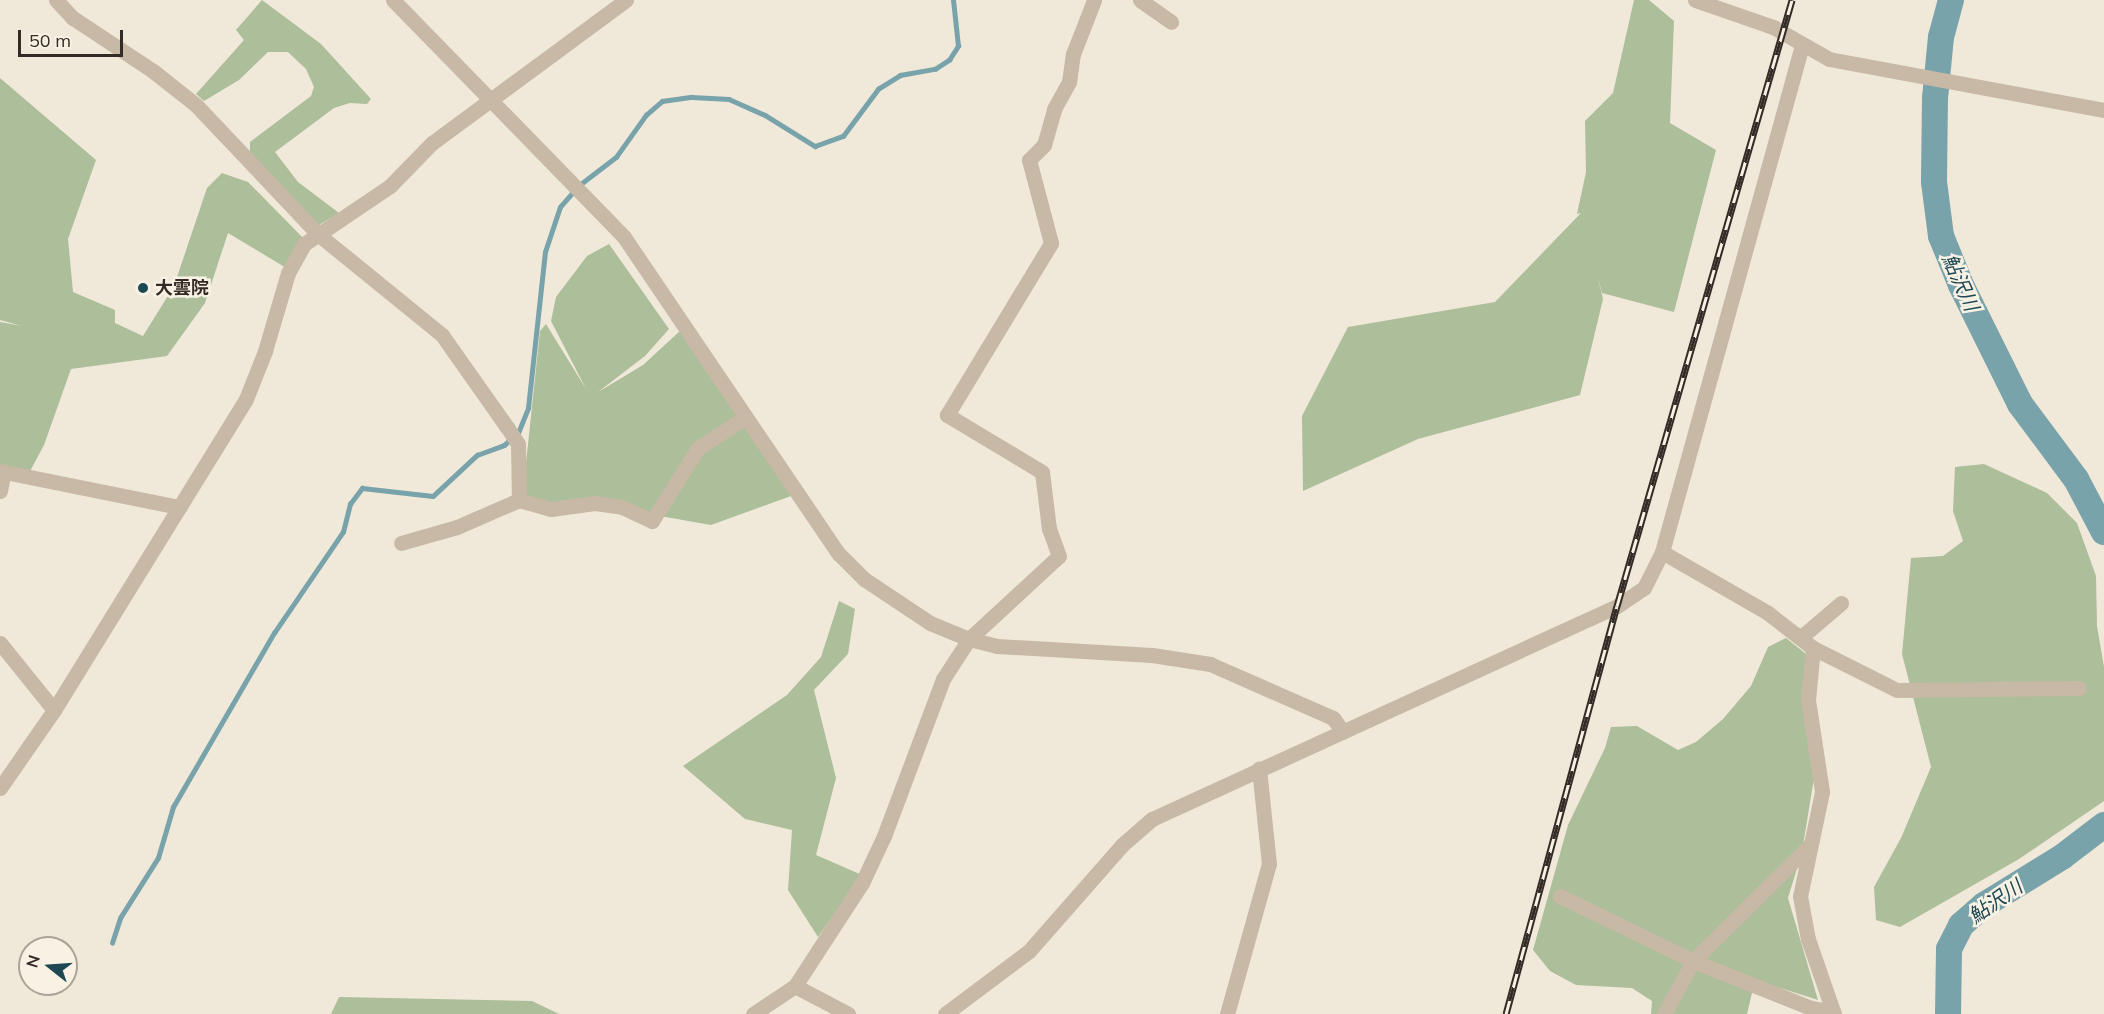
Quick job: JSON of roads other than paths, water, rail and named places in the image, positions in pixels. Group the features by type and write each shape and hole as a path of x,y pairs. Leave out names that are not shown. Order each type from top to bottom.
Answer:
{"street":[{"path":"56,0 73,18 196,105 319,235 442,335 518,444 519,500"},
{"path":"393,0 489,100 578,186 624,237 839,554 864,579 930,623 969,639 997,646 1152,655 1210,664 1333,718 1343,732"},
{"path":"0,788 54,710 246,399 288,273 304,244 390,186 432,142 626,0"},
{"path":"753,1014 795,986 861,883 884,836 943,679 969,639 1059,556 1049,529 1042,472 948,415 1051,243 1029,160 1044,145 1054,109 1069,82 1073,54 1094,0"},
{"path":"1140,0 1172,22"},
{"path":"1695,0 1783,33 1829,59 1940,82 2104,110"},
{"path":"945,1014 1029,951 1122,845 1152,819 1633,598 1644,588 1662,552 1802,45"},
{"path":"401,543 457,527 519,500 551,509 595,503 622,507 652,521 698,448 746,417"},
{"path":"0,491 2,471 179,507"},
{"path":"1662,552 1768,613 1813,648 1898,690 2079,688"},
{"path":"1800,638 1841,603"},
{"path":"0,644 54,710"},
{"path":"1813,648 1808,700 1822,792 1801,878 1800,896 1808,939 1834,1013"},
{"path":"1227,1014 1269,864 1259,769"},
{"path":"1664,1014 1693,961 1811,844"},
{"path":"1560,896 1693,961 1811,1008 1834,1013"},
{"path":"795,986 848,1014"}],"waterway":[{"path":"112,943 120,918 158,858 173,807 274,633 343,532 350,504 362,488 433,496 477,455 504,445 518,433 528,408 545,252 560,207 578,186 616,157 646,115 662,101 692,97 729,99 765,115 815,146 843,136 878,89 900,75 935,69 949,60 958,46 953,0"},
{"name":"鮎沢川","path":"1951,0 1941,37 1935,98 1934,182 1941,236 1961,285 2020,404 2076,479 2104,532"},
{"path":"2092,505 2104,508"},
{"name":"鮎沢川","path":"1948,1014 1949,949 1961,925 1984,905 2062,857 2104,825"}],"railway":[{"path":"1506,1014 1617,606 1792,0"}],"place":[{"name":"大雲院","path":"143,288"}]}
